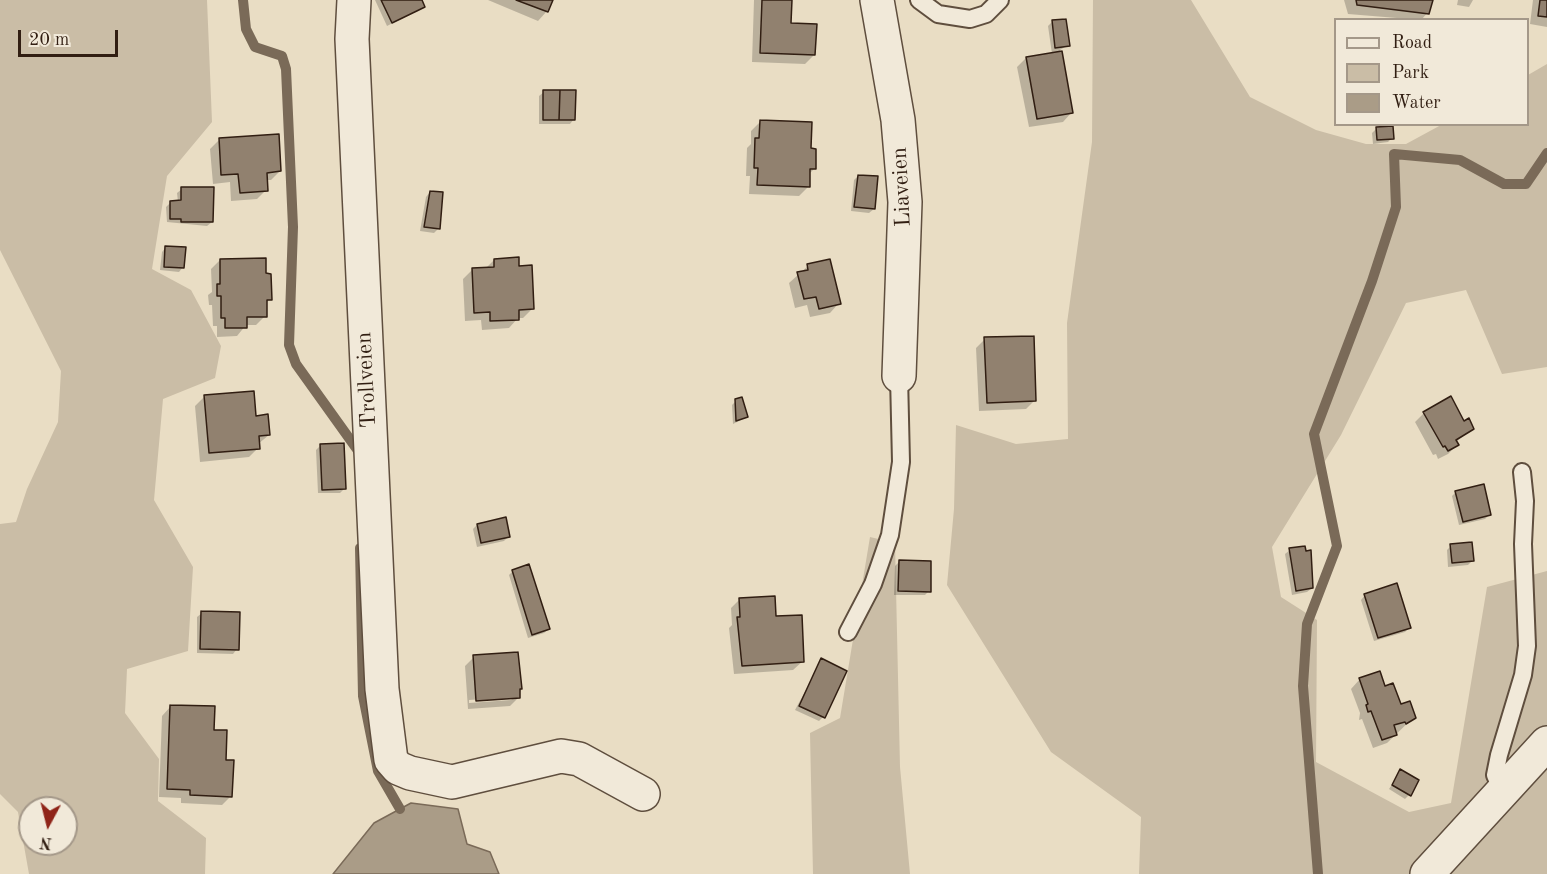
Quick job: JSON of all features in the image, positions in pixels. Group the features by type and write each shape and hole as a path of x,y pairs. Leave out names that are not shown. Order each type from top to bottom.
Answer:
{"street":[{"name":"Trollveien","path":"354,0 352,39 382,689 391,760 398,768 410,773 452,783 561,756 579,759 643,794"},
{"name":"Liaveien","path":"877,0 898,120 905,202 899,376"},
{"path":"1427,874 1547,743"}],"lane":[{"path":"919,0 938,14 970,19 986,14 1000,0"},
{"path":"848,632 873,584 890,535 901,462 899,376"},
{"path":"1502,791 1496,775 1498,754 1523,675 1527,646 1523,544 1526,501 1522,472"}],"green space":[{"path":"0,0 207,0 212,122 167,176 152,269 191,290 221,346 215,378 163,399 154,500 193,567 188,651 127,669 125,713 159,759 158,801 206,838 205,874 29,874 26,856 78,856 78,796 18,796 18,812 0,794 0,524 16,522 27,489 58,422 61,371 0,250"},
{"path":"1093,0 1191,0 1250,97 1316,130 1366,144 1406,144 1439,126 1529,126 1529,74 1547,64 1547,367 1502,374 1466,290 1406,303 1341,435 1272,547 1281,597 1317,620 1316,762 1409,812 1451,803 1487,587 1547,571 1547,874 1139,874 1141,817 1051,752 947,585 954,509 956,425 1016,444 1068,439 1067,323 1092,142"},
{"path":"870,537 895,543 900,767 910,874 813,874 810,733 840,718"}],"water":[{"path":"411,803 458,809 467,844 490,852 499,874 333,874 374,823"}],"building":[{"path":"381,0 422,0 425,7 392,23"},
{"path":"516,0 553,0 548,12"},
{"path":"762,0 792,0 791,23 817,24 815,55 760,53"},
{"path":"1356,0 1433,0 1429,14 1357,5"},
{"path":"1540,0 1547,0 1547,17 1538,16"},
{"path":"1066,19 1070,46 1055,48 1052,20"},
{"path":"1062,51 1073,113 1037,119 1026,57"},
{"path":"543,90 560,90 559,120 543,120"},
{"path":"560,90 576,90 575,120 559,120"},
{"path":"760,120 812,122 811,148 816,149 816,169 810,169 810,187 757,185 758,168 754,168 755,138 759,138"},
{"path":"1393,126 1394,139 1377,140 1376,127"},
{"path":"279,134 281,171 267,173 268,191 240,193 238,174 221,175 219,138"},
{"path":"858,175 878,176 875,209 854,207"},
{"path":"181,187 214,187 213,222 181,222 181,219 170,219 170,201 181,200"},
{"path":"430,191 443,192 440,229 424,227"},
{"path":"165,246 186,247 184,268 164,267"},
{"path":"519,257 519,266 532,265 534,309 519,310 519,320 490,321 490,312 474,313 472,268 494,267 494,259"},
{"path":"266,258 266,273 271,274 272,300 267,300 267,317 247,317 247,328 225,328 225,318 221,318 221,296 217,296 217,284 220,284 220,259"},
{"path":"830,259 841,304 819,309 816,297 804,299 797,272 808,270 807,264"},
{"path":"1034,336 1036,401 987,403 984,337"},
{"path":"254,391 256,416 268,414 270,435 259,436 260,449 209,453 204,395"},
{"path":"1451,396 1464,421 1469,418 1474,429 1456,440 1459,445 1448,451 1445,446 1443,447 1423,412"},
{"path":"742,397 748,417 736,421 735,399"},
{"path":"344,443 346,489 322,490 320,444"},
{"path":"1484,484 1491,515 1463,522 1455,491"},
{"path":"506,517 510,537 481,543 477,524"},
{"path":"1472,542 1474,561 1452,563 1450,544"},
{"path":"1305,546 1306,551 1311,550 1313,588 1296,591 1289,548"},
{"path":"899,560 931,561 931,592 898,591"},
{"path":"529,564 550,629 532,635 512,570"},
{"path":"1397,583 1411,628 1378,638 1364,594"},
{"path":"775,596 776,616 802,615 804,662 742,666 737,617 740,617 739,598"},
{"path":"201,611 240,612 239,650 200,649"},
{"path":"518,652 522,689 520,689 520,698 476,701 473,655"},
{"path":"821,658 847,671 825,718 799,706"},
{"path":"1380,671 1385,686 1393,683 1401,704 1410,701 1416,718 1406,724 1405,722 1394,725 1397,735 1382,740 1371,711 1368,712 1366,705 1368,704 1359,678"},
{"path":"170,705 215,706 214,730 227,730 226,760 234,760 232,797 190,795 190,790 167,789"},
{"path":"1400,769 1419,780 1411,796 1392,785"}],"waterway":[{"path":"243,0 246,29 255,47 282,56 286,69 293,227 289,345 296,364 359,452 359,457"},
{"path":"1318,874 1303,686 1307,624 1337,546 1314,434 1372,281 1396,207 1394,154 1460,160 1504,184 1526,184 1547,153"},
{"path":"360,548 363,696 378,771 400,809"}]}
